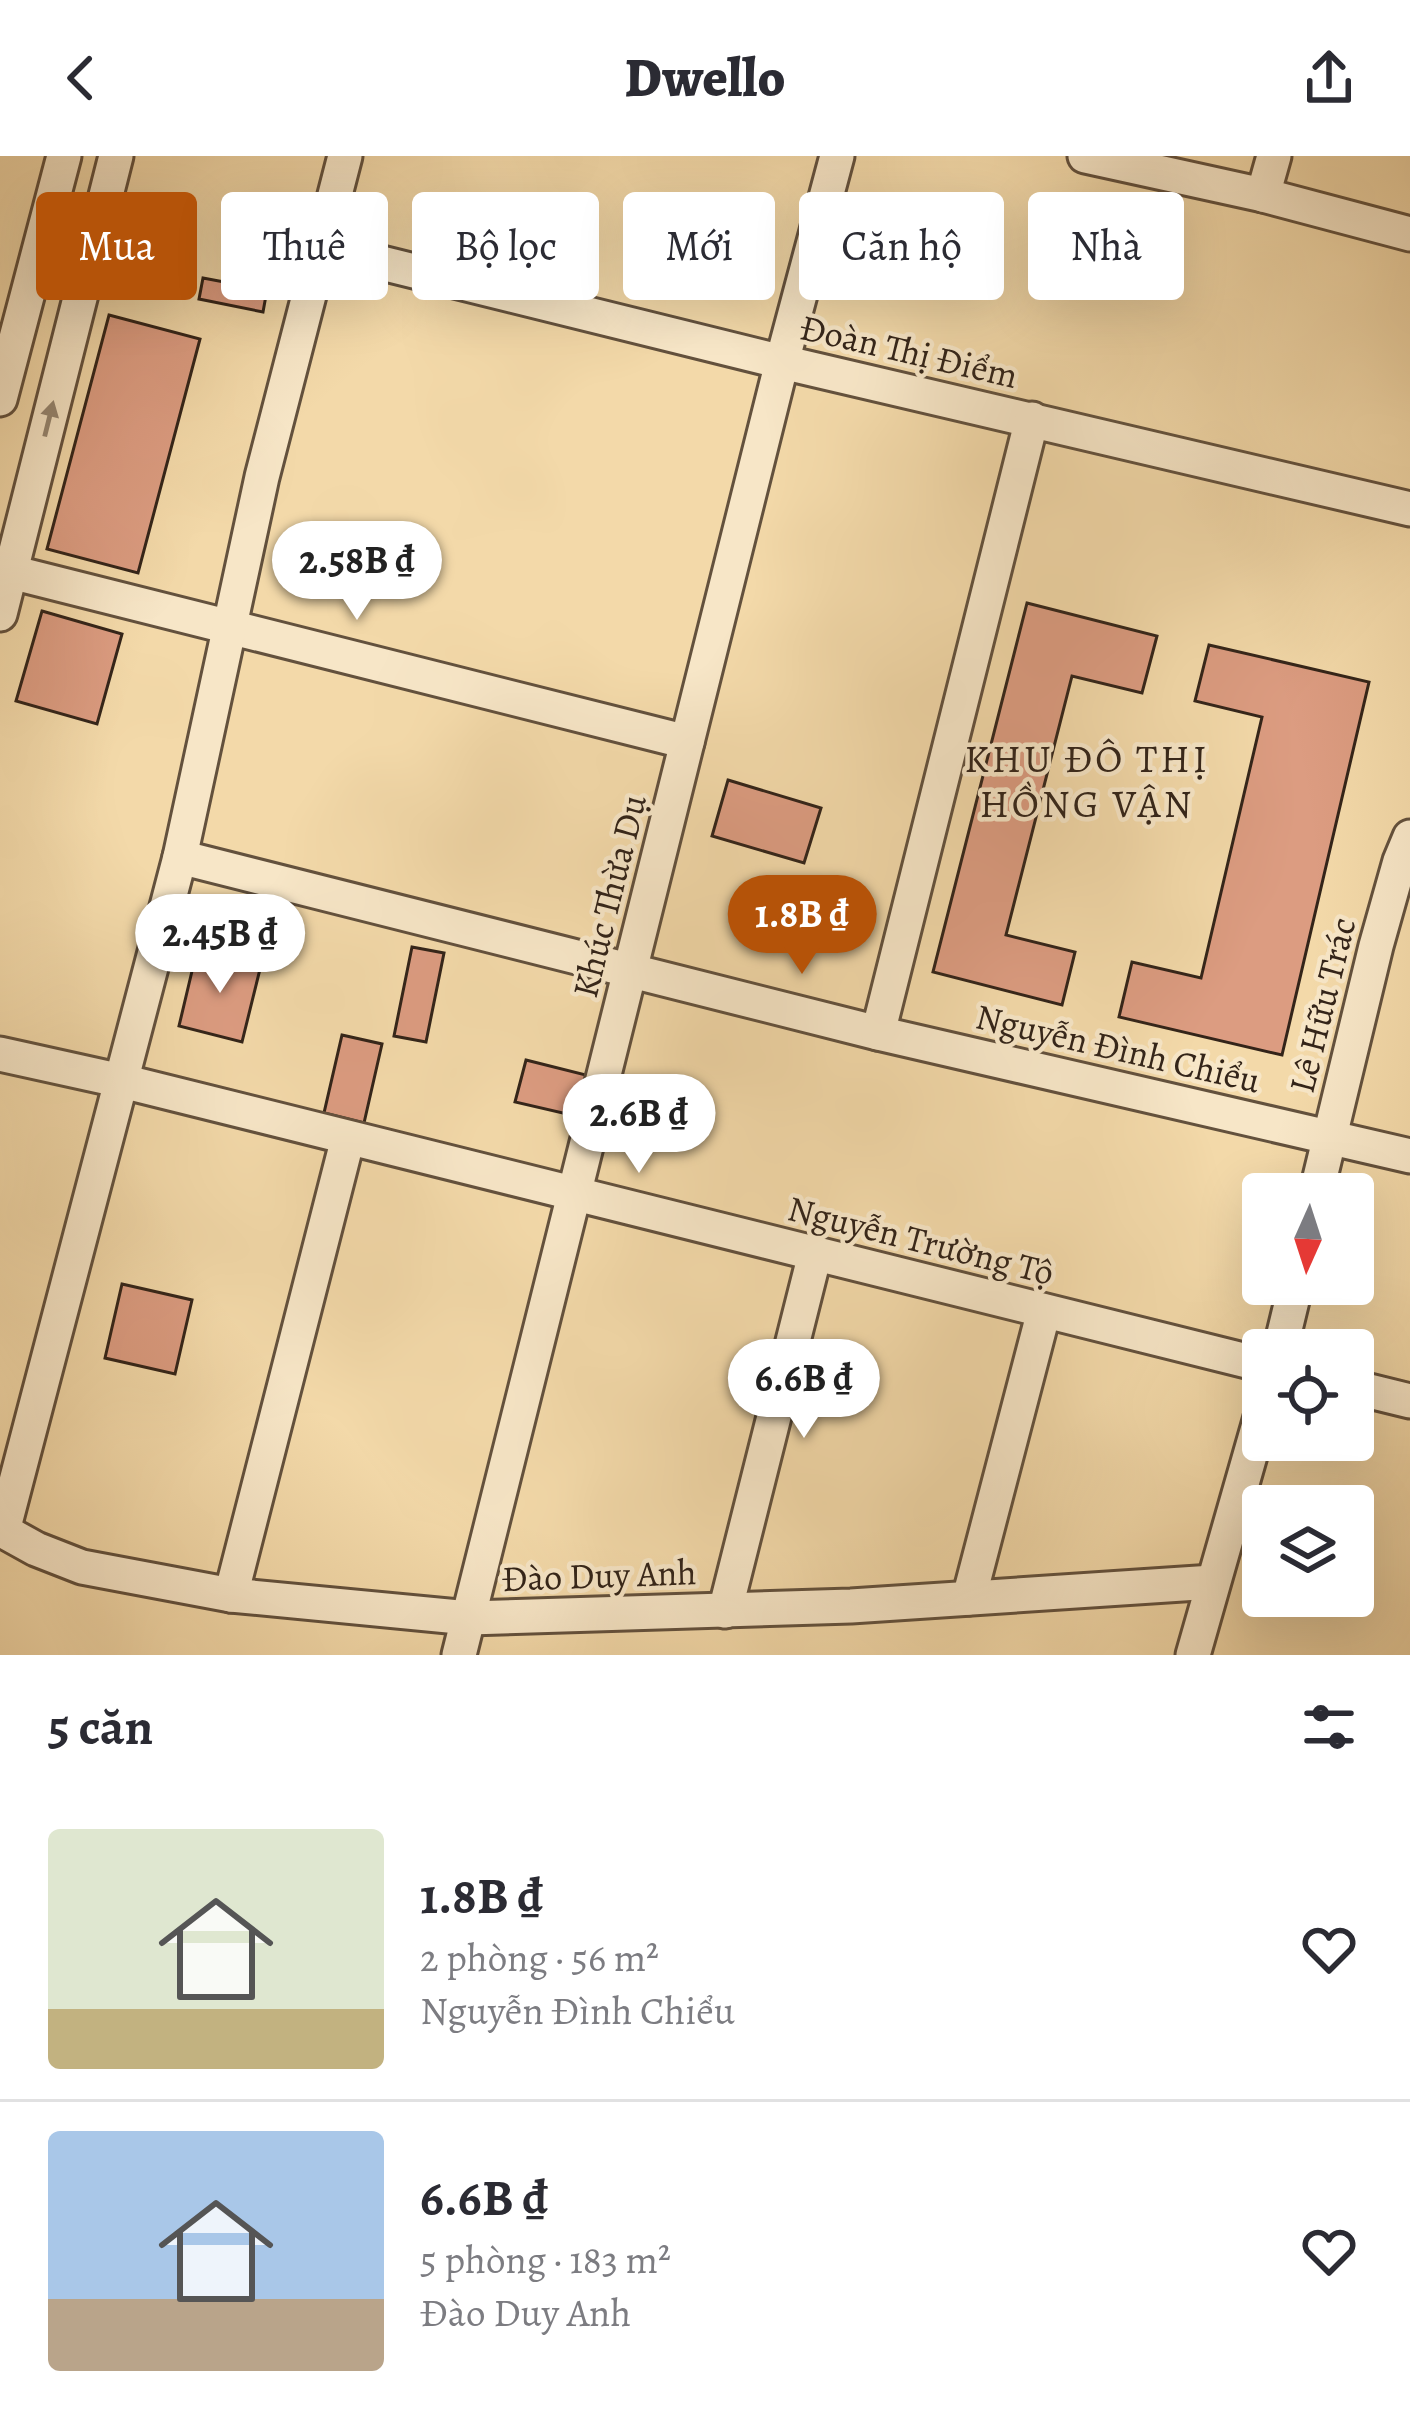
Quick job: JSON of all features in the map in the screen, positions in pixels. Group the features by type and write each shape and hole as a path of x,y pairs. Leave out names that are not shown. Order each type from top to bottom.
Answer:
{"street":[{"path":"0,399 6,342 64,156"},
{"path":"0,614 116,156"},
{"path":"336,192 345,156"},
{"name":"Khúc Thừa Dụ","path":"459,1655 837,156"},
{"path":"1085,156 1410,233"},
{"path":"1263,196 1274,156"},
{"name":"Đoàn Thị Điểm","path":"388,265 1410,509"},
{"path":"2,1530 180,857 262,477 308,300"},
{"path":"6,342 66,355"},
{"path":"878,1033 1032,419"},
{"path":"11,572 687,742"},
{"name":"Lê Hữu Trác","path":"1321,1173 1376,946 1410,837"},
{"name":"Nguyễn Đình Chiểu","path":"180,857 878,1033 1410,1156"},
{"name":"Nguyễn Trường Tộ","path":"0,1054 1242,1360"},
{"path":"232,1595 348,1138"},
{"path":"725,1611 815,1254"},
{"path":"969,1598 1044,1310"},
{"path":"1374,1392 1410,1401"},
{"path":"1193,1655 1248,1461"},
{"name":"Đào Duy Anh","path":"2,1530 82,1568 232,1595 469,1618 725,1611 1213,1582"}],"building":[{"path":"203,278 221,281 221,300 265,300 263,312 199,299"},
{"path":"109,315 200,339 138,573 47,549"},
{"path":"1027,603 1157,636 1142,693 1072,676 1006,935 1075,952 1062,1005 933,972"},
{"path":"42,611 122,634 97,724 16,701"},
{"path":"1209,645 1369,682 1282,1055 1119,1017 1132,962 1201,978 1262,717 1195,701"},
{"path":"728,780 821,808 804,863 712,836"},
{"path":"412,947 444,953 426,1042 394,1036"},
{"path":"197,950 261,965 242,1042 179,1026"},
{"path":"342,1035 382,1044 364,1123 324,1113"},
{"path":"526,1060 590,1076 580,1117 515,1102"},
{"path":"122,1284 192,1300 175,1374 105,1358"}],"district":[{"name":"KHU ĐÔ THỊ HỒNG VẬN","path":"1087,780"}]}
